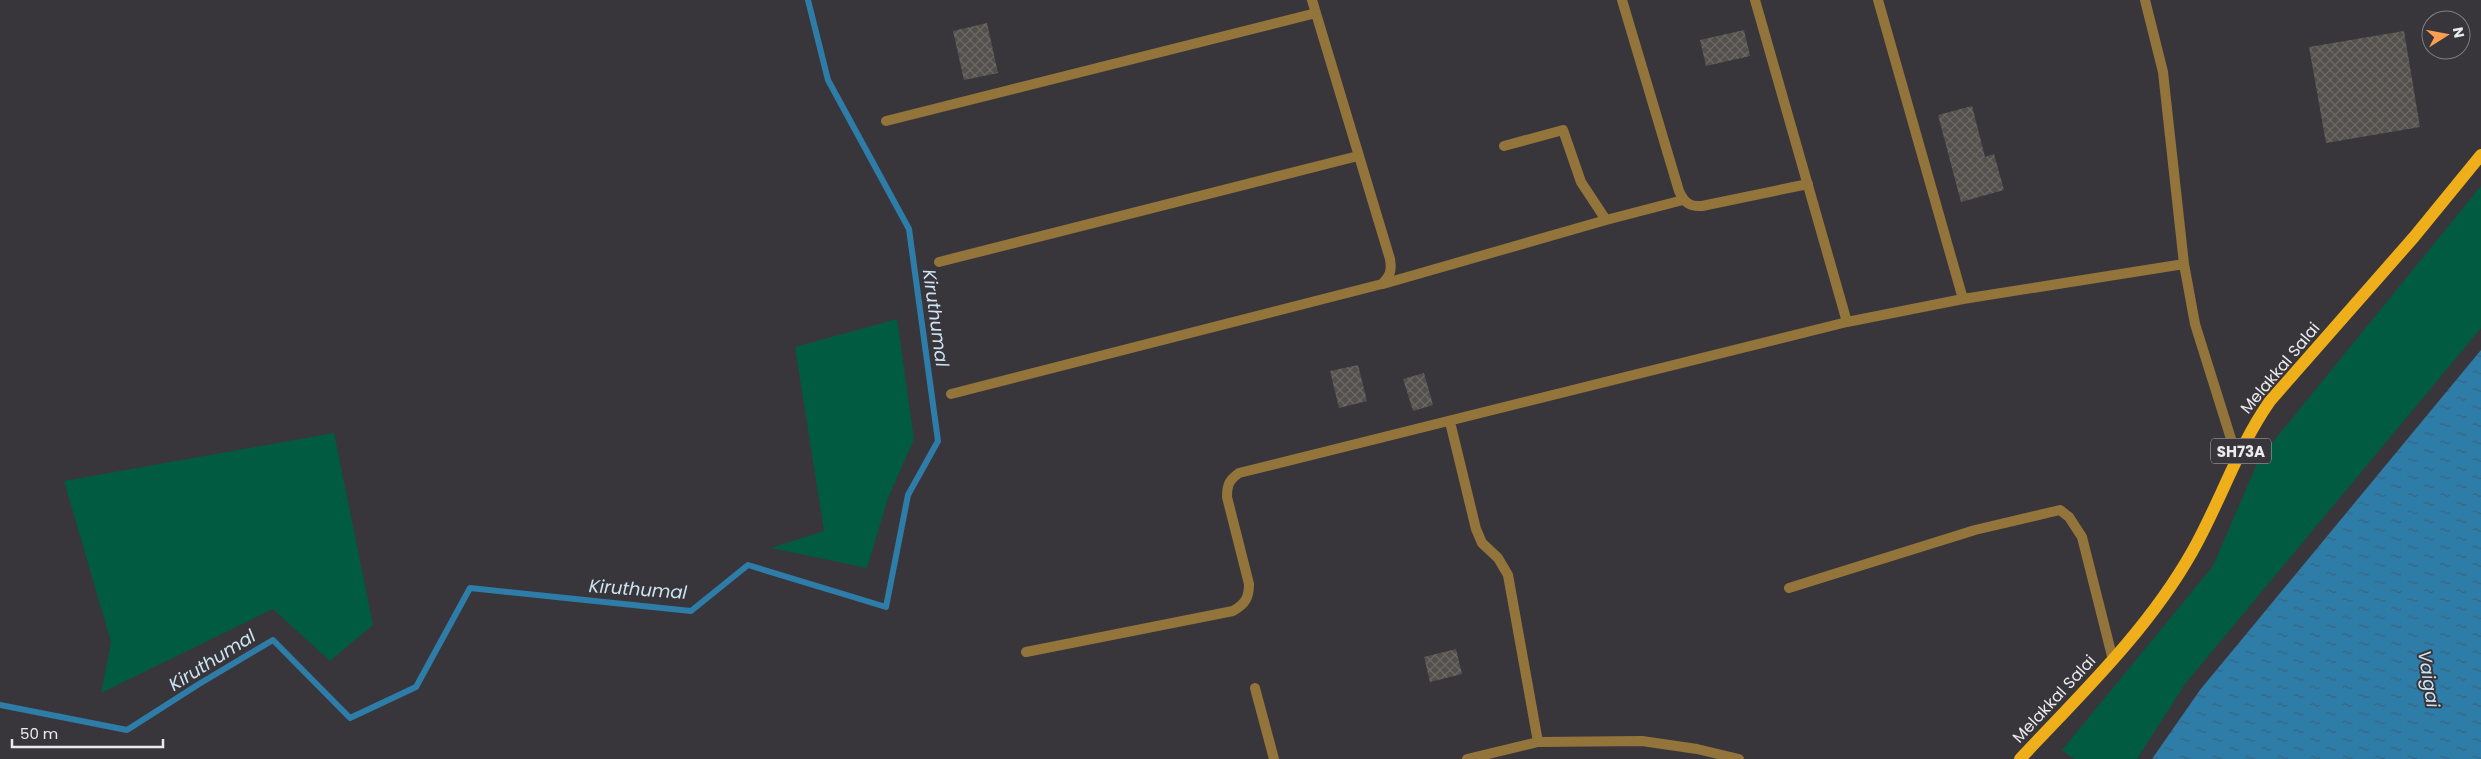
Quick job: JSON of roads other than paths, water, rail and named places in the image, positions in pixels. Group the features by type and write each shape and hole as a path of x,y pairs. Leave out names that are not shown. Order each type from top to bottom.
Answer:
{"main road":[{"name":"Melakkal Salai","path":"2020,759 2113,660 2151,613 2191,553 2251,427 2270,401 2414,237 2481,155"}],"street":[{"path":"1312,0 1390,259 1392,269 1389,277 1382,284"},
{"path":"1622,0 1679,191 1684,200 1692,206 1702,206 1808,184"},
{"path":"1755,0 1847,322"},
{"path":"1878,0 1963,299"},
{"path":"2145,0 2163,72 2184,264 2195,324 2237,458"},
{"path":"886,121 1316,13"},
{"path":"1504,146 1563,130 1581,182 1606,220"},
{"path":"939,262 1358,156"},
{"path":"952,394 1382,284 1606,220 1684,200"},
{"path":"1026,652 1233,611 1244,604 1249,595 1249,584 1227,497 1227,485 1231,478 1239,473 1847,322 1963,299 2184,264"},
{"path":"1450,422 1476,529 1482,543 1498,558 1508,576 1538,742"},
{"path":"1789,588 1975,530 2060,510 2069,517 2082,537 2113,660"},
{"path":"1254,688 1274,759"},
{"path":"1467,759 1538,742 1642,741 1697,749 1733,758"}],"water":[{"name":"Vaigai","path":"2481,350 2481,759 2152,759 2200,690"}],"waterway":[{"name":"Kiruthumal","path":"0,705 127,730 273,640 350,718 416,687 470,588 691,611 748,565 886,607 908,495 938,441 909,229 828,80 808,0"}]}
